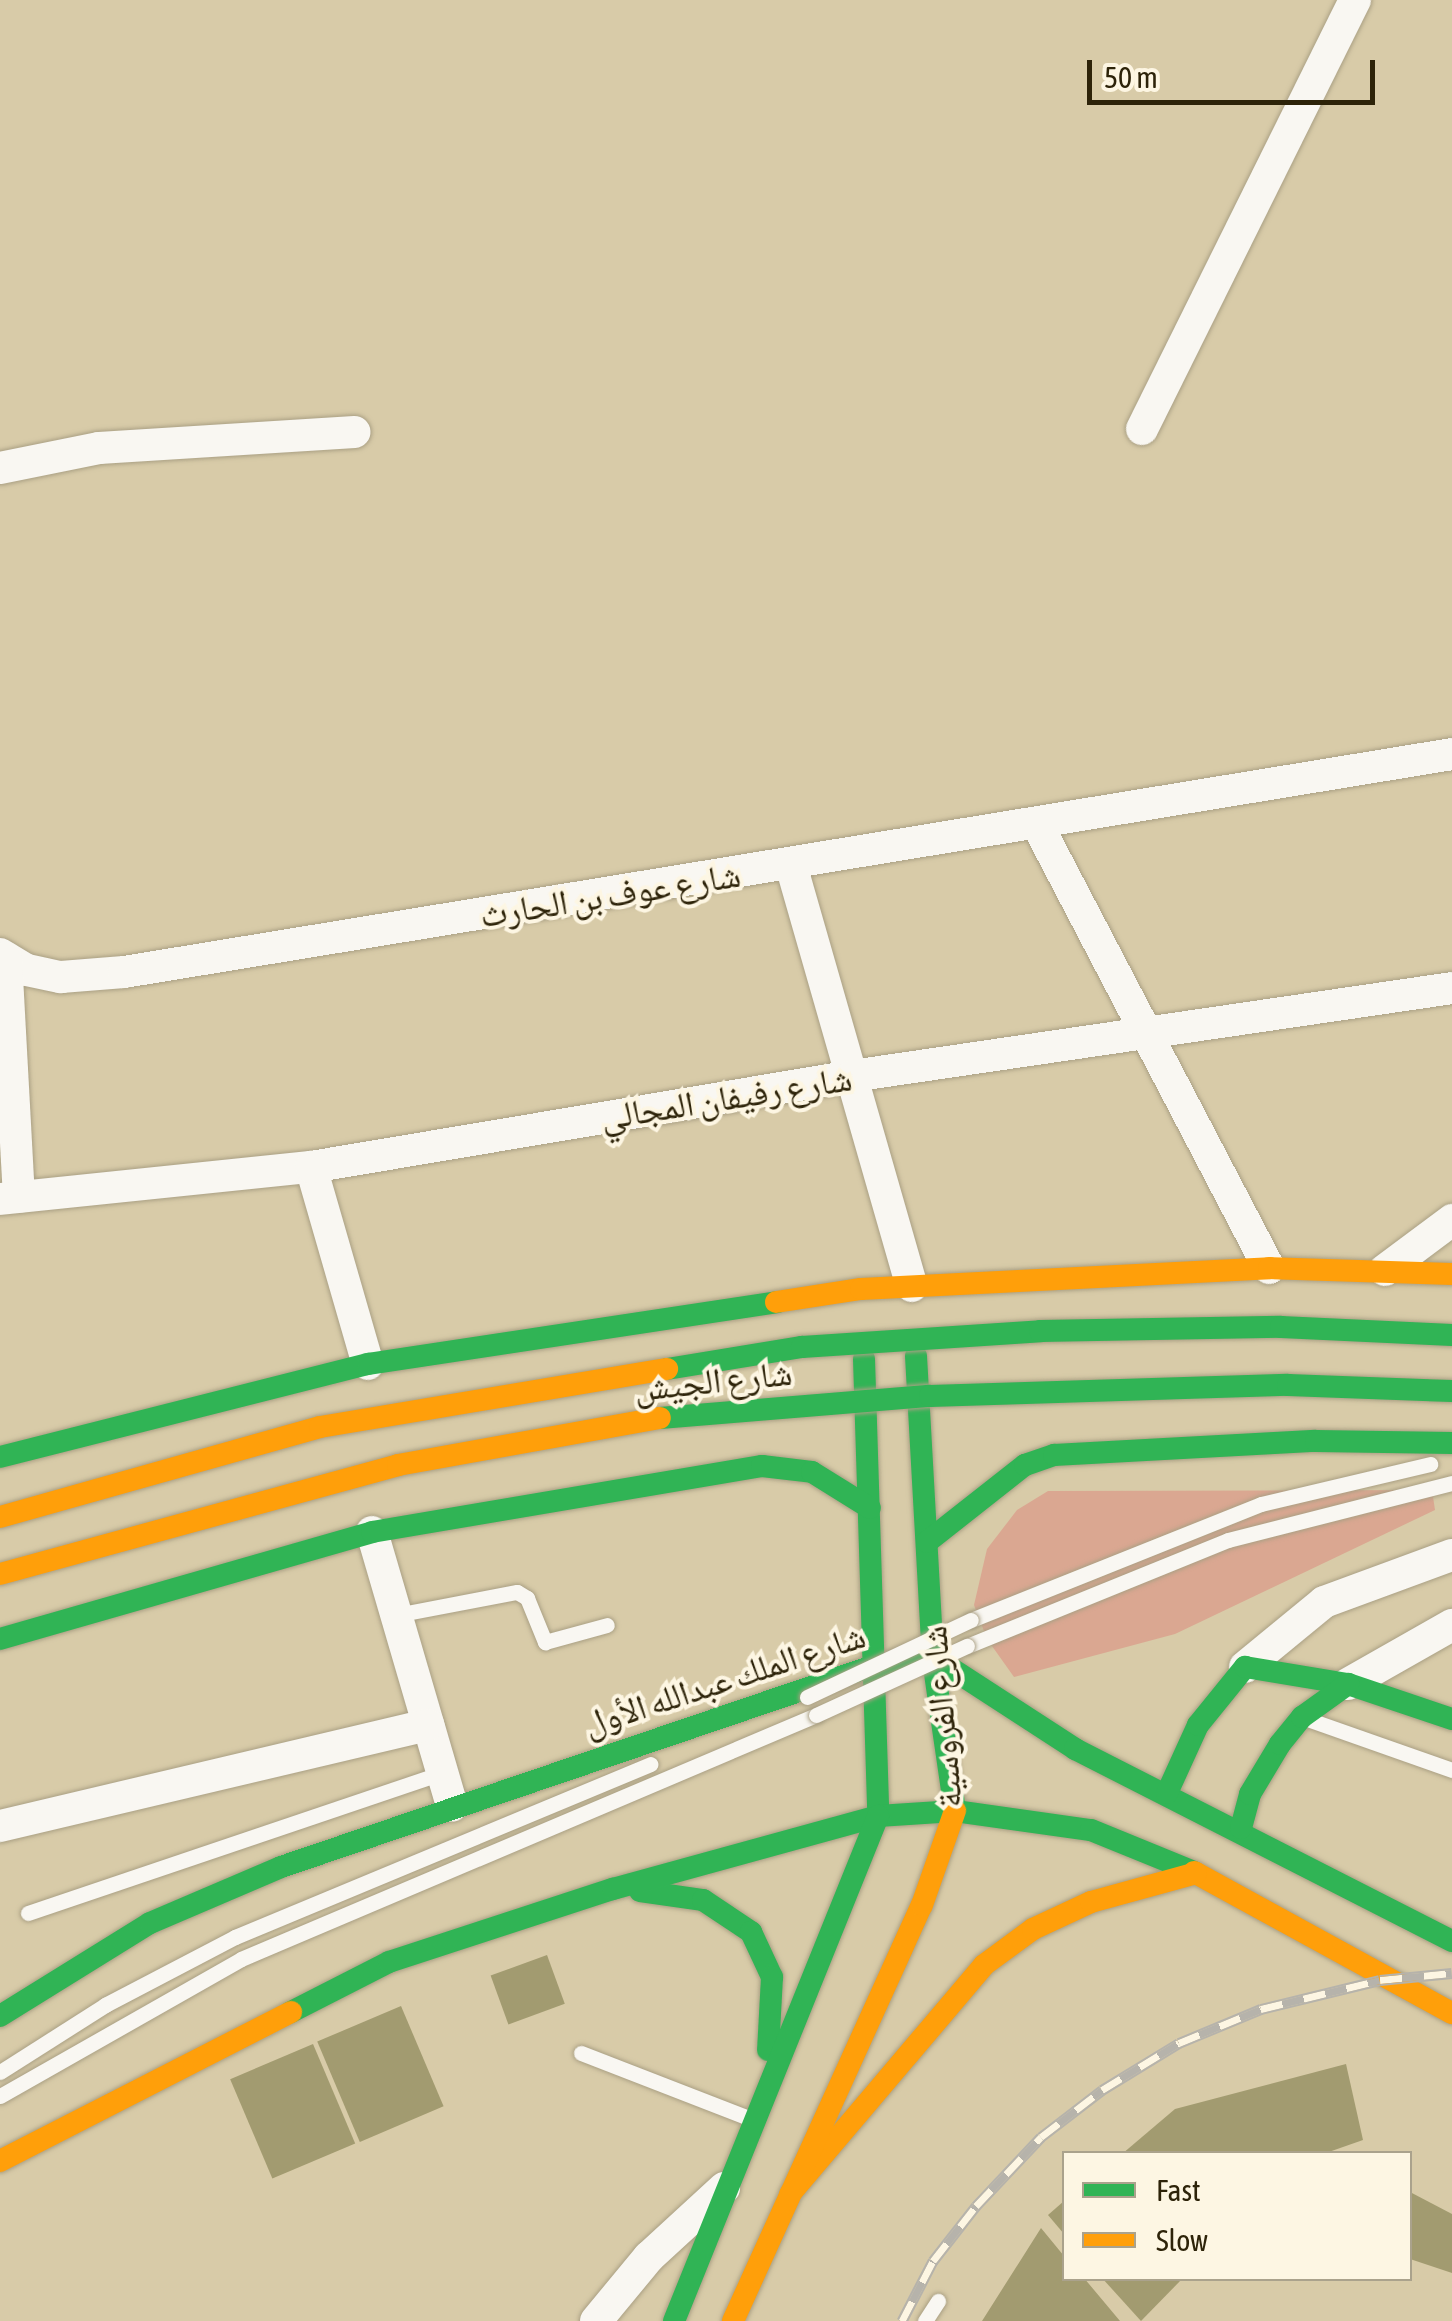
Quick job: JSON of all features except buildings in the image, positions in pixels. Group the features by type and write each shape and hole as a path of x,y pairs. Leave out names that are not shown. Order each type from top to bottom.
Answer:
{"main road":[{"path":"0,1458 368,1364 861,1289 1270,1268 1452,1274"},
{"name":"شارع الفروسية","path":"733,2321 922,1905 955,1811 933,1660 912,1286"},
{"name":"شارع الفروسية","path":"674,2321 724,2188 878,1816 870,1667 870,1508 861,1289"},
{"name":"شارع الجيش","path":"0,1518 320,1428 802,1347 1132,1330 1281,1327 1452,1335"},
{"name":"شارع الجيش","path":"0,1574 398,1464 657,1418 930,1396 1288,1385 1452,1391"},
{"path":"928,1542 1025,1464 1054,1455 1316,1441 1452,1443"},
{"path":"0,1640 372,1532 762,1466 812,1472 870,1508"},
{"path":"933,1660 1075,1750 1241,1828 1452,1942"},
{"name":"شارع الملك عبدالله الأول","path":"0,2016 150,1924 452,1806 870,1667 933,1660"},
{"path":"1168,1793 1198,1725 1245,1667 1348,1684 1452,1720"},
{"path":"1241,1828 1261,1770 1302,1717 1348,1684"},
{"path":"0,2161 389,1962 613,1888 878,1816 955,1811 1091,1830 1196,1873 1452,2013"},
{"path":"790,2194 984,1965 1033,1929 1091,1902 1196,1873"},
{"path":"613,1888 703,1900 730,1914 764,1954 772,2026 753,2119"}],"street":[{"path":"1142,429 1355,0"},
{"path":"0,468 100,448 356,432"},
{"name":"شارع عوف بن الحارث","path":"3,956 28,970 91,976 791,866 1452,754"},
{"path":"1037,824 1270,1268"},
{"name":"شارع الفروسية","path":"791,866 912,1286"},
{"name":"شارع عوف بن الحارث","path":"3,956 9,1198"},
{"name":"شارع رفيفان المجالي","path":"9,1198 311,1166 852,1076 1452,988"},
{"path":"311,1166 368,1364"},
{"path":"1385,1270 1452,1220"},
{"path":"372,1532 452,1806"},
{"path":"1245,1667 1324,1602 1452,1556"},
{"path":"1348,1684 1452,1625"},
{"path":"0,1826 428,1726"},
{"path":"596,2321 650,2258 724,2188"}],"lane":[{"path":"0,2072 120,1996 235,1936 807,1697 971,1620 1261,1504 1452,1460"},
{"path":"0,2096 241,1960 816,1715 967,1646 1228,1540 1452,1482"},
{"path":"396,1615 517,1592 527,1598 545,1642 607,1625"},
{"path":"1302,1717 1452,1770"},
{"path":"28,1913 442,1772"},
{"path":"580,2053 753,2119"},
{"path":"926,2321 938,2301"}],"shaded area":[{"path":"1432,1490 1435,1510 1175,1634 1014,1677 987,1639 974,1605 987,1549 1017,1510 1048,1491"}],"railway":[{"path":"902,2321 933,2261 976,2206 1041,2137 1102,2090 1179,2043 1261,2009 1380,1980 1452,1973"}],"traffic: fast":[{"path":"0,1457 368,1364 776,1302"},
{"path":"667,1369 802,1347 1040,1331 1281,1327 1452,1335"},
{"path":"916,1356 933,1660 955,1811"},
{"path":"864,1359 878,1816 955,1811 1091,1830 1194,1872"},
{"path":"660,1418 930,1396 1288,1385 1452,1391"},
{"path":"927,1542 1025,1465 1054,1455 1316,1441 1452,1443"},
{"path":"0,1639 372,1532 762,1466 812,1472 870,1508"},
{"path":"870,1667 922,1658 952,1669 1075,1749 1452,1941"},
{"path":"0,2016 150,1923 281,1867 870,1667"},
{"path":"1167,1793 1198,1725 1245,1667 1348,1684 1452,1719"},
{"path":"1241,1828 1250,1794 1280,1744 1302,1717 1348,1684"},
{"path":"291,2012 389,1962 613,1889 878,1816"},
{"path":"674,2321 878,1816"},
{"path":"640,1891 703,1900 751,1932 772,1977 768,2050"}],"traffic: slow":[{"path":"776,1302 861,1289 1269,1268 1452,1274"},
{"path":"0,1517 320,1427 667,1369"},
{"path":"0,1574 398,1465 660,1418"},
{"path":"733,2321 922,1905 955,1811"},
{"path":"1194,1872 1452,2013"},
{"path":"790,2194 984,1965 1033,1929 1091,1902 1196,1873"},
{"path":"0,2161 291,2012"}]}
